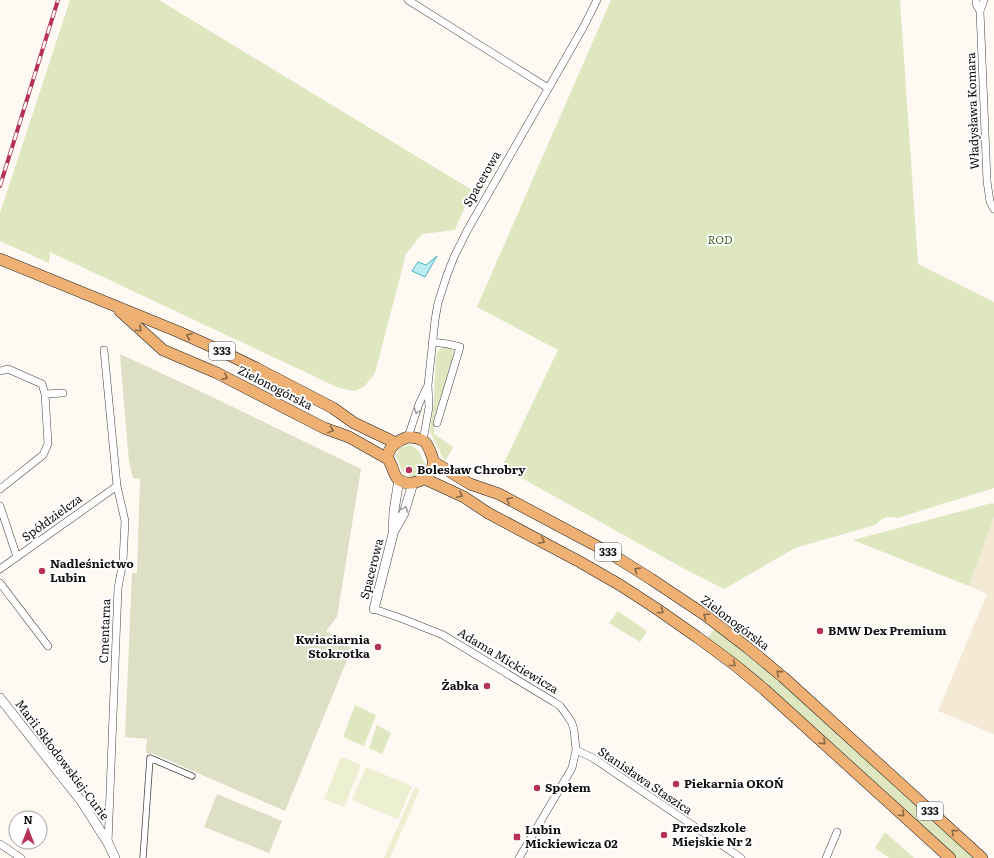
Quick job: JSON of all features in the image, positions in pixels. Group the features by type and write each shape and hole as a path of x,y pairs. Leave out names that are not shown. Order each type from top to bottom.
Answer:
{"main road":[{"name":"Zielonogórska","path":"0,259 232,356 333,408 354,423 396,443"},
{"name":"Zielonogórska","path":"115,307 163,350 217,373 324,428 349,437 388,459"},
{"path":"408,437 423,441 429,448 434,462 429,474 425,479 419,482 406,482 398,479 395,476 392,465 388,459 392,447 402,439 408,437"},
{"name":"Zielonogórska","path":"434,462 470,484 499,494 608,552 710,619 783,677 982,858"},
{"name":"333","path":"425,479 464,497 488,513 591,568 648,603 697,636 765,690 950,858"}],"street":[{"path":"408,0 548,88"},
{"name":"Spacerowa","path":"423,441 429,407 428,385 432,342 438,303 444,282 454,257 468,229 584,26 597,0"},
{"path":"976,0 976,4 980,11"},
{"path":"980,11 984,0"},
{"name":"Władysława Komara","path":"980,11 987,181 990,202 994,209"},
{"path":"432,342 448,344 460,348 437,423"},
{"name":"Cmentarna","path":"104,350 117,486 125,521 123,561 118,588 108,843"},
{"path":"0,370 8,369 42,384 45,394 48,444 43,455 0,489"},
{"name":"Spacerowa","path":"408,437 419,404 428,385"},
{"path":"45,394 63,393"},
{"name":"Spacerowa","path":"374,609 393,534 398,479"},
{"name":"Spacerowa","path":"393,534 404,513 413,483"},
{"name":"Spółdzielcza","path":"0,569 117,486"},
{"path":"0,506 17,557"},
{"path":"0,583 48,646"},
{"name":"Adama Mickiewicza","path":"374,609 443,635 560,706 572,724 576,750 572,768 519,858"},
{"name":"Marii Skłodowskiej-Curie","path":"0,698 82,802 108,843 115,858"},
{"name":"Stanisława Staszica","path":"576,750 594,758 741,858"},
{"path":"143,858 150,758 192,776"},
{"path":"826,858 837,832"},
{"path":"0,844 21,858"}],"shaded area":[{"path":"994,517 994,734 938,711 987,594 969,586"}],"green space":[{"path":"70,0 159,0 472,190 455,230 422,234 406,254 375,373 364,387 355,391 339,388 50,252 49,263 0,241 0,213"},
{"name":"ROD","path":"611,0 900,0 918,264 994,302 994,488 897,518 885,518 875,525 795,548 724,589 679,566 502,467 558,350 477,307"},
{"path":"444,347 451,349 454,354 433,421 435,422 434,434 453,448 445,461 430,431 434,400 436,356 439,350"},
{"path":"120,354 361,469 337,617 326,631 352,648 285,811 154,754 146,753 147,739 125,737 132,573 137,573 140,479 133,478 129,462"},
{"path":"409,445 419,451 427,466 423,472 417,476 407,475 401,469 395,456 400,448"},
{"path":"992,503 994,504 994,517 969,586 853,540"},
{"path":"618,611 647,631 640,642 609,623"},
{"path":"714,629 750,656 793,693 974,858 952,858 707,639"},
{"path":"355,705 376,715 364,746 343,737"},
{"path":"377,725 391,733 382,754 369,748"},
{"path":"341,757 361,765 344,807 324,799"},
{"path":"366,767 412,786 398,819 352,800"},
{"path":"415,787 420,789 390,858 384,858"},
{"path":"217,794 282,821 269,853 204,827"},
{"path":"885,832 914,858 889,858 875,848"}],"water":[{"path":"437,256 425,277 412,271 418,262 426,265"}],"railway":[{"path":"0,186 58,0"}],"place":[{"name":"Bolesław Chrobry","path":"409,470"},
{"name":"Nadleśnictwo Lubin","path":"42,571"},
{"name":"BMW Dex Premium","path":"820,631"},
{"name":"Kwiaciarnia Stokrotka","path":"378,647"},
{"name":"Żabka","path":"487,686"},
{"name":"Piekarnia OKOŃ","path":"676,784"},
{"name":"Społem","path":"537,788"},
{"name":"Przedszkole Miejskie Nr 2","path":"664,835"},
{"name":"Lubin Mickiewicza 02","path":"517,837"}]}
